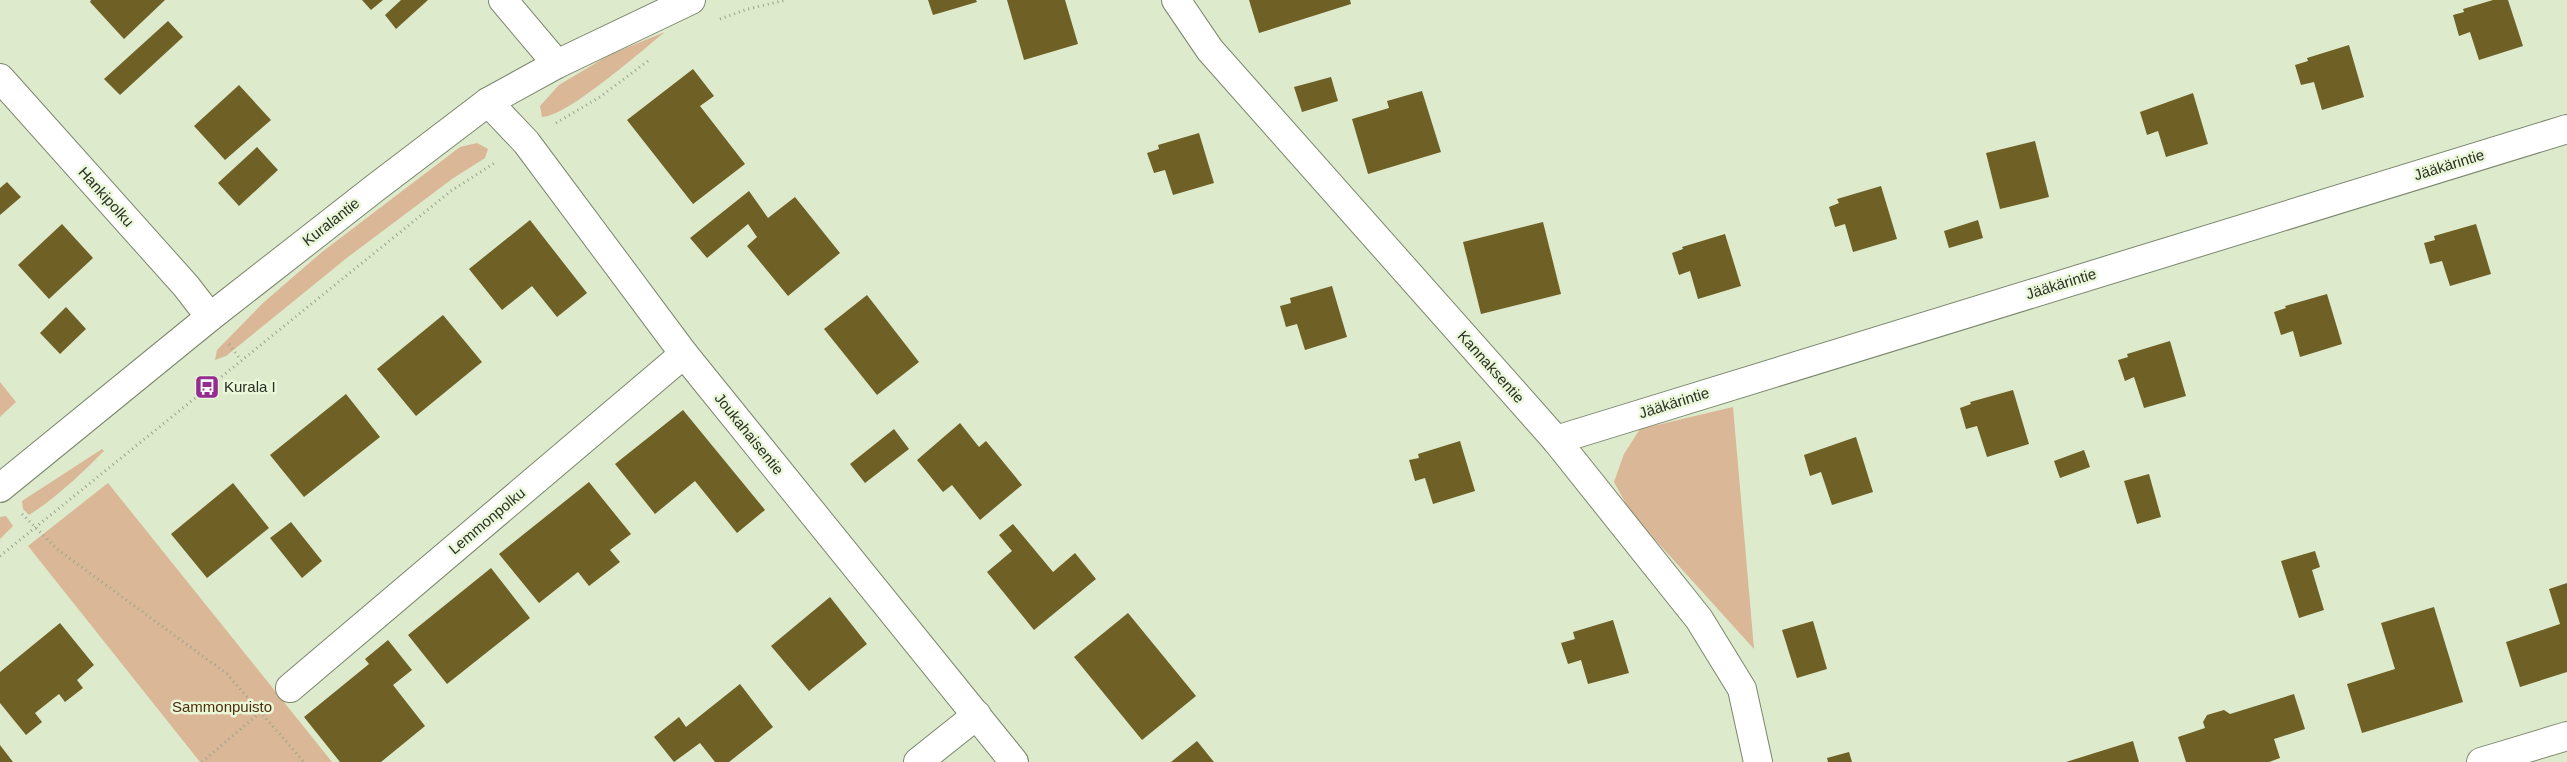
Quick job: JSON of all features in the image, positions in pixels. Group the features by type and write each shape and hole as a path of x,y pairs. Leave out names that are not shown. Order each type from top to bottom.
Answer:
{"street":[{"path":"503,0 557,64"},
{"name":"Kuralantie","path":"0,488 210,317 488,102 557,64 691,0"},
{"name":"Kannaksentie","path":"1176,0 1210,50 1556,440 1699,618 1742,689 1758,762"},
{"name":"Hankipolku","path":"0,78 186,286 210,317"},
{"name":"Joukahaisentie","path":"488,102 526,142 684,354 1014,762"},
{"name":"Jääkärintie","path":"1556,440 2567,129"},
{"name":"Lemmonpolku","path":"290,688 684,354"},
{"path":"918,762 977,716"},
{"path":"2481,762 2567,736"}],"path":[{"path":"715,21 748,9 786,0"},
{"path":"0,556 451,191 600,96 653,58"},
{"path":"21,513 57,549 227,674 304,762"},
{"path":"202,762 290,688"}],"green space":[{"path":"665,32 586,95 554,114 542,117 540,106 559,85 611,54"},
{"path":"477,143 488,149 485,158 452,179 348,257 226,356 215,360 217,350 263,303 322,252 460,147"},
{"path":"0,382 16,402 0,417"},
{"path":"1733,407 1754,649 1631,513 1614,482 1624,454 1640,429"},
{"path":"102,449 104,451 95,460 49,501 29,515 23,509 22,501"},
{"name":"Sammonpuisto","path":"108,483 332,762 200,762 28,546"},
{"path":"6,516 13,526 0,539 0,517"}],"building":[{"path":"91,0 165,0 124,39 90,2"},
{"path":"362,0 383,0 371,10"},
{"path":"401,0 428,0 396,29 385,15"},
{"path":"928,0 976,0 977,2 933,15"},
{"path":"1007,0 1065,0 1078,44 1024,60"},
{"path":"1249,0 1350,0 1351,4 1259,33"},
{"path":"2493,0 2508,0 2523,46 2479,60 2470,32 2459,36 2453,15 2464,12 2463,9"},
{"path":"168,21 183,37 120,95 104,79"},
{"path":"2349,45 2364,97 2322,110 2314,82 2301,85 2295,65 2308,61 2307,58"},
{"path":"693,69 714,96 700,106 745,164 693,204 627,120"},
{"path":"1331,77 1338,101 1302,112 1294,87"},
{"path":"239,85 271,120 225,160 194,126"},
{"path":"1422,91 1441,152 1368,174 1352,119 1389,108 1387,101"},
{"path":"2193,93 2208,144 2166,157 2158,131 2147,135 2140,112"},
{"path":"1199,133 1214,183 1173,195 1165,170 1154,173 1147,153 1159,149 1158,145"},
{"path":"2035,141 2049,197 2000,209 1986,153"},
{"path":"257,147 278,170 239,206 218,183"},
{"path":"7,182 21,197 0,215 0,188"},
{"path":"1881,186 1897,239 1853,252 1845,224 1835,227 1829,207 1839,203 1837,199"},
{"path":"749,191 768,218 795,197 840,253 788,296 747,246 757,237 748,224 707,258 690,238"},
{"path":"530,220 587,293 557,317 532,286 502,310 469,269"},
{"path":"1978,220 1983,238 1949,248 1944,231"},
{"path":"1543,222 1561,294 1481,314 1463,242"},
{"path":"62,224 93,258 49,299 18,265"},
{"path":"2476,224 2491,274 2450,286 2442,261 2430,264 2424,243 2435,240 2434,236"},
{"path":"1725,234 1741,286 1698,299 1690,271 1679,275 1672,253 1683,249 1682,247"},
{"path":"1332,286 1347,337 1305,350 1297,324 1286,327 1280,306 1291,303 1290,298"},
{"path":"2327,294 2342,344 2300,357 2293,331 2281,335 2274,312 2286,308 2285,306"},
{"path":"867,295 919,362 877,395 824,329"},
{"path":"66,307 86,329 60,354 40,333"},
{"path":"443,315 482,362 416,416 377,369"},
{"path":"2170,341 2186,396 2144,408 2134,377 2125,381 2118,360 2128,357 2127,354"},
{"path":"2013,390 2029,444 1987,457 1977,426 1966,429 1960,408 1971,404 1970,402"},
{"path":"346,394 380,437 304,497 270,455"},
{"path":"683,410 765,510 737,533 695,481 655,514 615,464"},
{"path":"960,423 979,447 986,441 1022,485 980,520 952,485 943,492 917,460"},
{"path":"894,429 909,449 865,483 850,464"},
{"path":"1856,437 1873,492 1832,505 1821,472 1810,476 1804,455"},
{"path":"1460,441 1475,491 1433,504 1425,478 1415,481 1409,460 1419,458 1418,454"},
{"path":"2084,450 2090,467 2060,478 2054,461"},
{"path":"2149,474 2161,517 2137,524 2124,481"},
{"path":"589,482 631,534 610,550 620,562 589,586 578,572 539,603 499,554"},
{"path":"233,483 269,528 207,578 171,534"},
{"path":"291,522 322,561 302,578 270,538"},
{"path":"1013,524 1053,572 1075,553 1096,579 1034,630 987,572 1012,551 999,535"},
{"path":"2315,551 2320,567 2312,570 2324,610 2299,618 2281,561"},
{"path":"491,568 530,618 447,684 408,635"},
{"path":"2567,583 2567,672 2520,687 2506,642 2560,624 2549,589"},
{"path":"830,597 867,644 809,691 771,646"},
{"path":"2434,607 2463,702 2362,733 2347,684 2395,669 2381,623"},
{"path":"1128,613 1196,696 1142,740 1074,657"},
{"path":"1613,620 1629,673 1588,684 1581,660 1568,664 1561,643 1575,639 1573,632"},
{"path":"1813,621 1827,669 1797,678 1782,630"},
{"path":"60,623 94,665 77,680 83,688 65,702 59,694 35,713 42,722 26,735 0,703 0,672"},
{"path":"388,640 412,670 393,685 425,726 381,762 340,762 304,717 369,664 365,659"},
{"path":"740,684 773,727 729,762 715,762 700,743 674,762 654,737 679,717 686,727"},
{"path":"2294,694 2305,729 2274,739 2280,758 2269,762 2186,762 2178,737 2205,728 2203,722 2207,715 2224,710 2230,714"},
{"path":"1197,741 1214,762 1171,762"},
{"path":"2133,741 2139,762 2066,762"},
{"path":"0,745 13,762 0,762"},
{"path":"1849,752 1852,762 1828,762 1827,758"}],"place":[{"name":"Kurala I","path":"207,387"}]}
